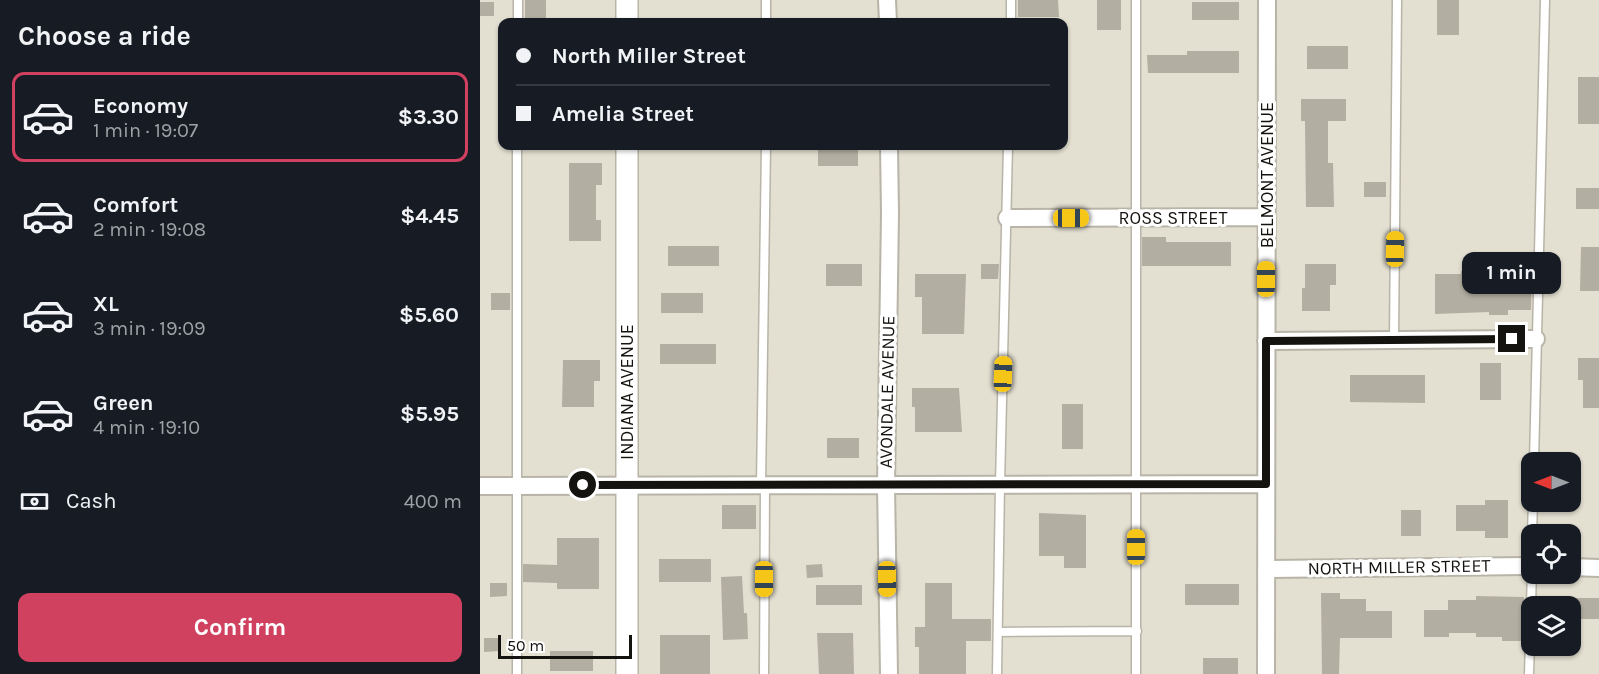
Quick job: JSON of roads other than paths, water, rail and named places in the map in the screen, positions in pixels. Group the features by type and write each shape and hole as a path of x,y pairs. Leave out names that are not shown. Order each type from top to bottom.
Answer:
{"street":[{"path":"627,0 627,18"},
{"path":"887,0 888,18"},
{"name":"BELMONT AVENUE","path":"1266,674 1267,0"},
{"name":"INDIANA AVENUE","path":"627,150 627,674"},
{"name":"AVONDALE AVENUE","path":"889,150 886,485 889,674"},
{"name":"ROSS STREET","path":"1007,218 1266,217"},
{"path":"1266,341 1536,339"},
{"path":"480,486 1266,484"},
{"path":"1581,567 1599,568"},
{"name":"NORTH MILLER STREET","path":"1266,569 1521,568"}],"lane":[{"path":"518,0 518,18"},
{"path":"766,0 766,18"},
{"path":"1011,0 1011,18"},
{"path":"1136,0 1136,674"},
{"path":"1394,340 1398,0"},
{"path":"1534,452 1545,0"},
{"path":"517,674 518,150"},
{"path":"764,674 766,150"},
{"path":"997,674 1008,150"},
{"path":"1529,674 1532,584"},
{"path":"998,632 1137,631"}]}
